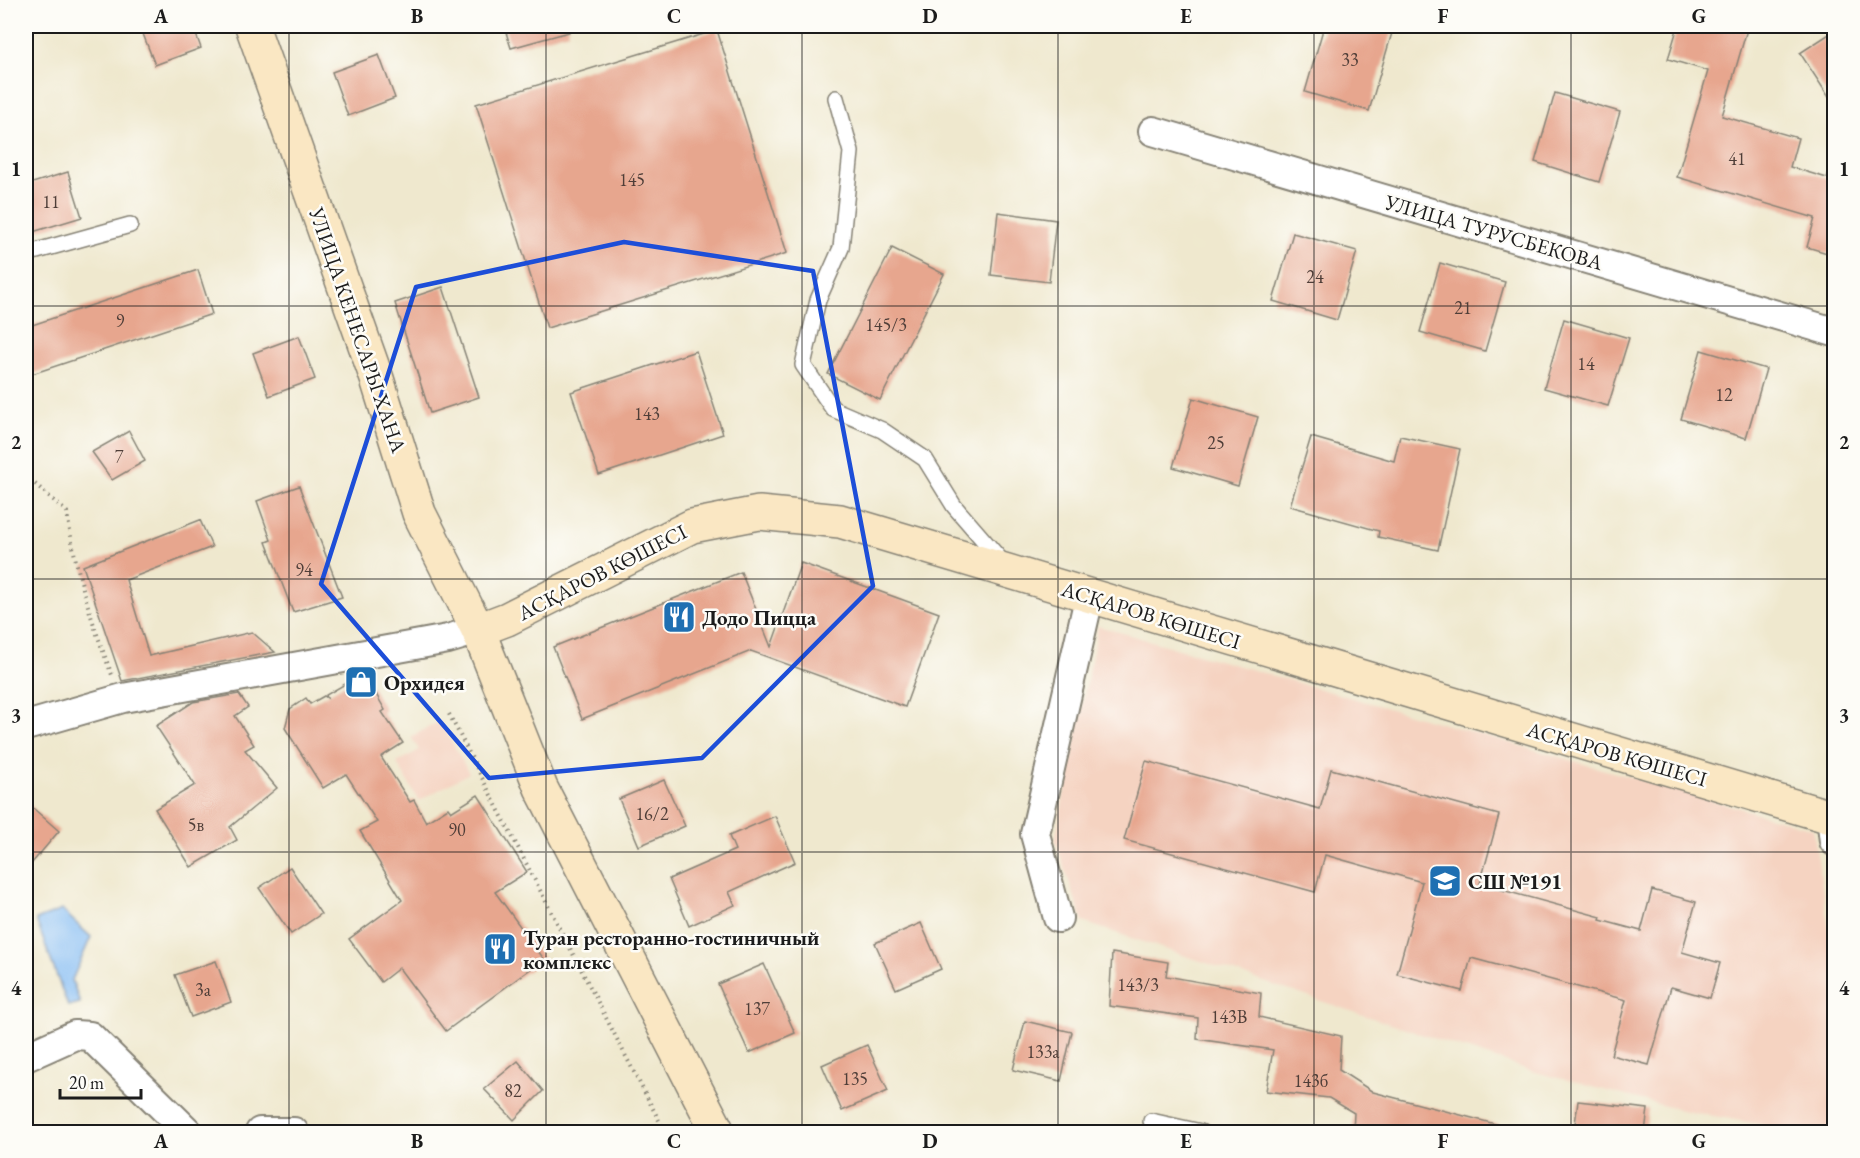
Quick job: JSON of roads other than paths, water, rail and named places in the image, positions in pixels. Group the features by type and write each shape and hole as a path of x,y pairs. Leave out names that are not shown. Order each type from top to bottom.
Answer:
{"street":[{"name":"УЛИЦА КЕНЕСАРЫ ХАНА","path":"252,26 377,379 419,513 478,630"},
{"name":"УЛИЦА ТУРУСБЕКОВА","path":"1153,131 1834,333"},
{"name":"АСҚАРОВ КӨШЕСІ","path":"478,630 507,619 692,526 759,513 840,521 1833,825"},
{"path":"1058,918 1035,834 1089,598"},
{"path":"26,726 123,698 448,639 478,630 541,788 718,1132"},
{"path":"26,1057 75,1035 90,1036 188,1132"},
{"path":"260,1132 294,1132"}],"lane":[{"path":"836,98 851,152 841,248 818,300 803,365 833,409 882,430 925,459 954,506 1011,572"},
{"path":"26,254 130,225"},
{"path":"1151,1121 1201,1132"}],"water":[{"path":"62,910 91,937 72,980 80,1003 68,1006 36,920"}],"place":[{"name":"Додо Пицца","path":"679,617"},
{"name":"Орхидея","path":"361,682"},
{"name":"СШ №191","path":"1445,881"},
{"name":"Туран ресторанно-гостиничный комплекс","path":"500,949"}]}
